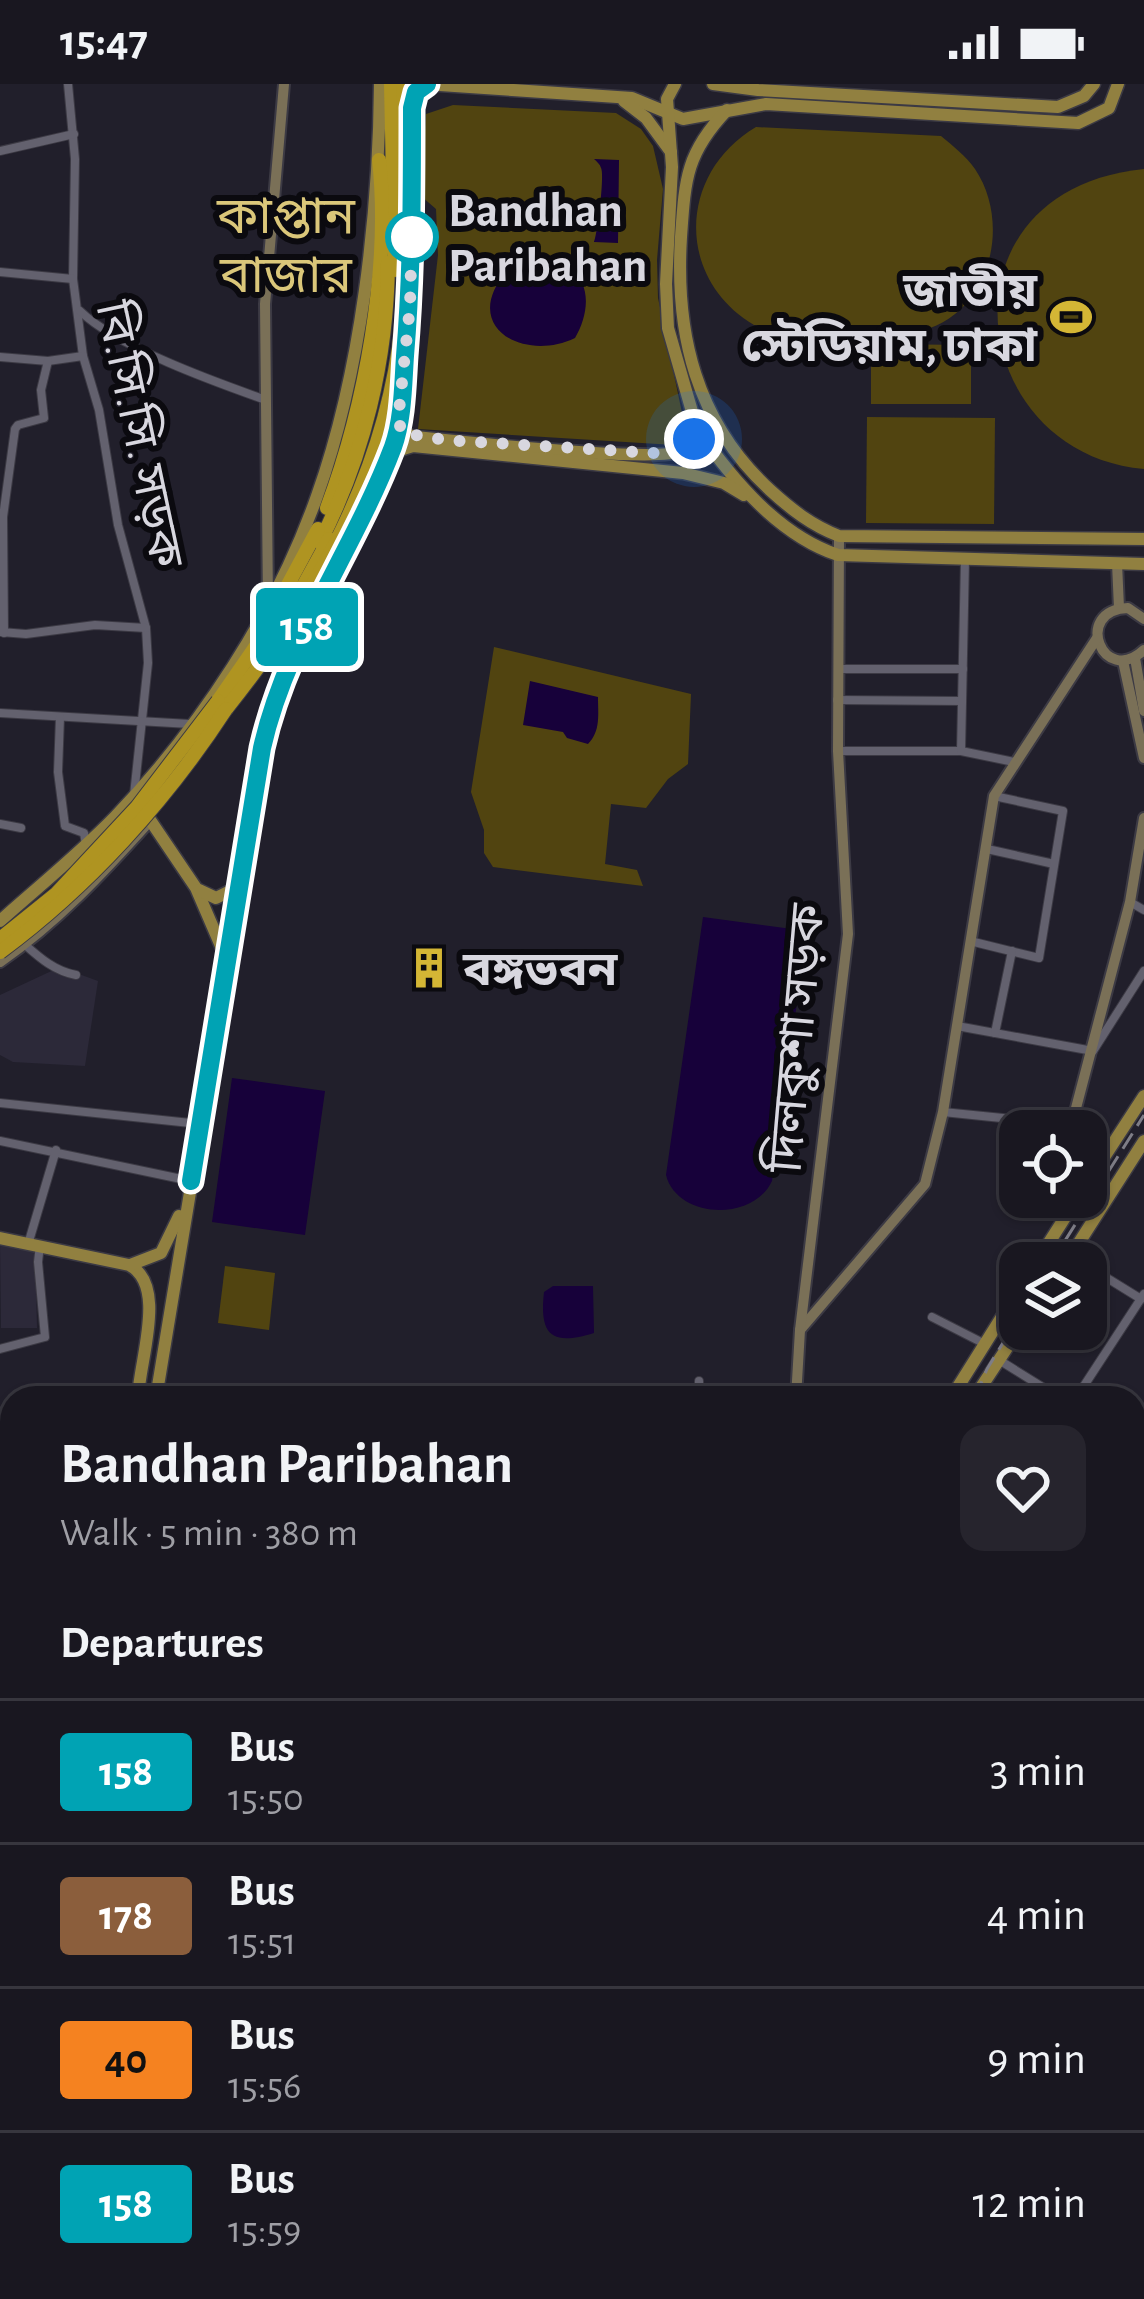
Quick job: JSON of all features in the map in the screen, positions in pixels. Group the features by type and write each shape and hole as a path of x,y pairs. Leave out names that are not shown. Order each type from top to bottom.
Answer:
{"highway":[{"path":"222,705 294,594 346,485 364,432 379,364 388,263 386,84"},
{"path":"0,952 77,890 164,792 324,550 381,400 396,291 386,84"},
{"path":"0,939 56,894 280,640 320,577 353,507 379,434 403,302 403,84"},
{"path":"222,705 307,552 341,469 374,306 382,194 379,160"}],"main road":[{"path":"0,921 134,796 190,724 268,603 299,541 328,463 353,356 386,84"},
{"path":"158,1386 259,763 274,697 355,535 390,453 398,421 412,251 416,92 426,84 618,97 689,119 766,104 1078,123 1108,107 1118,84"},
{"path":"675,84 668,93 672,153 668,328 697,429 756,501"},
{"path":"713,84 758,90 945,91 1058,107 1084,96 1094,84"},
{"path":"618,97 646,118 672,153"},
{"path":"727,110 696,146 687,169 679,277 684,341 700,392 748,470 818,528 839,536 1144,539"},
{"path":"398,421 403,433 415,437 670,454 690,445 697,429"},
{"path":"390,453 413,446 683,473 724,483 838,556 1144,564"},
{"path":"808,541 818,528"},
{"path":"1085,539 1085,563"},
{"path":"1117,539 1117,563"},
{"path":"134,796 204,896 216,898 240,886"},
{"path":"196,887 228,961"},
{"path":"1107,1153 1144,1096"},
{"path":"1088,1242 1144,1141"},
{"path":"129,1265 146,1262 165,1248 191,1181"},
{"path":"0,1238 129,1265 143,1274 151,1294 140,1386"},
{"path":"151,1294 163,1288 171,1301"},
{"path":"959,1386 999,1322"},
{"path":"981,1386 1004,1350"}],"street":[{"name":"বি.সি.সি. সড়ক","path":"68,84 74,134 73,279 83,356 99,410 118,526 146,628 134,796"},
{"path":"268,603 265,304 284,84"},
{"path":"0,152 74,134"},
{"path":"0,272 73,279"},
{"path":"76,304 94,322 161,358 268,401"},
{"path":"0,357 48,361 83,356"},
{"path":"48,361 41,390 44,418 15,429 2,518 2,632 146,628"},
{"name":"দিলকুশা সড়ক","path":"797,1386 848,934 838,751 839,536"},
{"path":"961,751 965,559"},
{"path":"1117,563 1119,608"},
{"path":"800,1330 921,1192 943,1112 994,796 1097,638 1100,622 1119,608 1136,611 1144,619"},
{"path":"1097,638 1103,652 1134,656"},
{"path":"1134,656 1144,711"},
{"path":"1134,656 1144,758"},
{"path":"837,670 963,669"},
{"path":"837,700 962,701"},
{"path":"0,713 190,724"},
{"path":"60,717 58,779 65,826 83,833 86,845"},
{"path":"838,751 961,751 1014,762"},
{"path":"970,941 1039,958 1063,811 994,796"},
{"path":"1076,1110 1130,902 1144,818"},
{"path":"0,962 89,886 150,821"},
{"path":"0,824 20,827"},
{"path":"987,849 1054,864"},
{"path":"1130,902 1144,910"},
{"path":"0,921 52,966 76,975"},
{"path":"995,1033 1012,951"},
{"path":"1093,1052 1144,971"},
{"path":"957,1026 1093,1052"},
{"path":"0,1103 200,1124"},
{"path":"943,1112 999,1119"},
{"path":"0,1141 191,1181"},
{"path":"0,1349 45,1337 34,1242 56,1150"},
{"path":"1084,1386 1143,1296 1107,1277"},
{"path":"932,1318 985,1344"},
{"path":"998,1359 1041,1386"}],"shaded area":[{"path":"453,105 616,113 641,129 653,146 663,189 658,298 686,432 674,445 418,429 438,255 436,209 421,196 426,114"},
{"path":"756,127 941,136 959,151 987,192 992,217 987,268 960,310 940,324 915,332 754,325 728,305 710,281 699,254 700,197 730,147"},
{"path":"594,159 619,160 618,243 594,242 602,182 601,167"},
{"name":"জাতীয় স্টেডিয়াম, ঢাকা","path":"1144,169 1144,469 1084,452 1039,418 1010,373 998,321 1004,269 1030,222 1076,187"},
{"path":"569,268 582,283 586,301 575,338 536,346 503,335 490,308 507,271 526,270 546,277"},
{"path":"871,344 971,345 971,404 871,404"},
{"path":"867,417 995,418 994,524 866,523"},
{"path":"494,647 691,694 688,764 668,779 646,808 611,804 605,864 637,870 643,886 493,867 484,853 484,830 471,792"},
{"path":"530,681 598,697 597,728 588,744 567,738 563,732 523,725"},
{"path":"703,917 807,931 772,1181 749,1204 733,1209 699,1207 685,1200 666,1175"},
{"path":"60,967 98,981 85,1066 13,1062 0,1055 0,995"},
{"path":"232,1078 325,1091 305,1235 212,1222"},
{"path":"0,1238 35,1243 37,1328 1,1328"},
{"path":"225,1266 275,1273 269,1330 218,1323"},
{"path":"553,1286 593,1286 594,1333 568,1338 551,1334 543,1307 544,1292"}],"railway":[{"path":"1064,1242 1144,1115"},
{"path":"980,1386 999,1349"}],"bus line":[{"name":"158","path":"191,1181 274,697 355,535 396,435 410,306 412,108 416,92 427,84"}],"place":[{"name":"Bandhan Paribahan","path":"412,237"},
{"name":"জাতীয় স্টেডিয়াম, ঢাকা","path":"1071,317"},
{"name":"বঙ্গভবন","path":"429,968"}],"district":[{"name":"কাপ্তান বাজার","path":"286,244"}],"route":[{"path":"412,237 412,224 410,306 398,421 403,433 445,440 670,454 680,452 694,439"}]}
